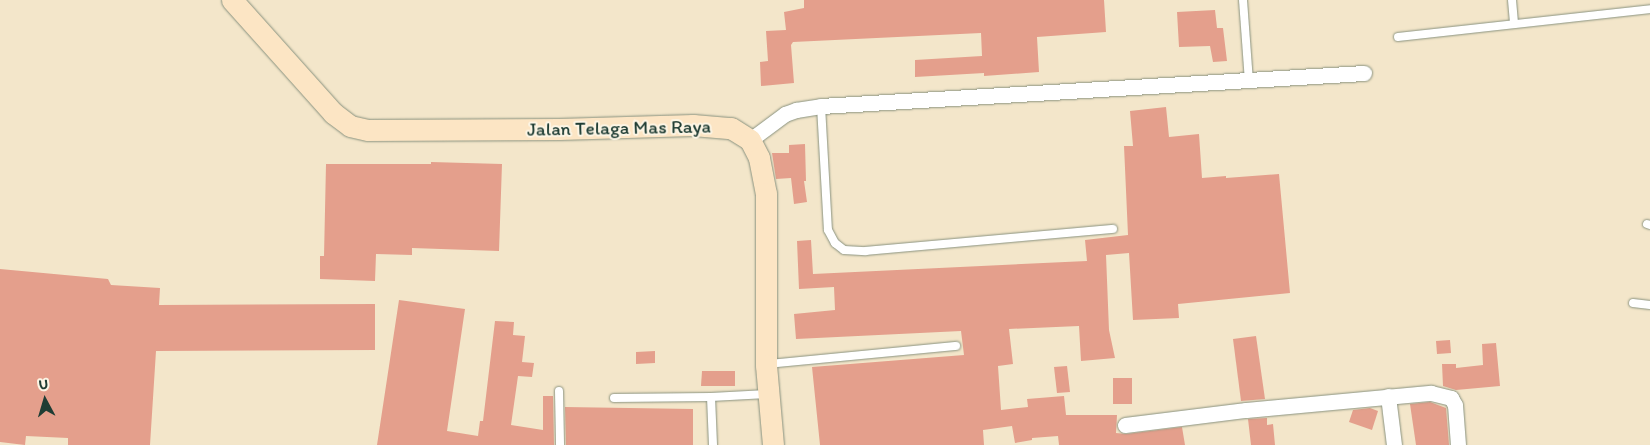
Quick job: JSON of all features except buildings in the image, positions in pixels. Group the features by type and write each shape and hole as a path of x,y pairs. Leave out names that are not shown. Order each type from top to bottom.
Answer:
{"main road":[{"name":"Jalan Telaga Mas Raya","path":"232,0 333,113 350,126 368,130 502,130 693,125 731,128 750,140"},
{"path":"750,140 759,158 766,193 766,365 767,394 773,445"}],"street":[{"path":"750,140 785,114 796,110 821,106 1364,73"},
{"path":"1125,425 1431,393 1451,398 1455,405 1458,445"},
{"path":"1388,396 1394,445"}],"lane":[{"path":"1242,0 1249,81"},
{"path":"1512,0 1514,24"},
{"path":"1398,37 1650,9"},
{"path":"821,106 828,230 834,243 844,250 866,251 1113,229"},
{"path":"1633,303 1650,305"},
{"path":"766,365 956,346"},
{"path":"559,391 560,445"},
{"path":"614,398 711,397 767,394"},
{"path":"711,397 713,445"}]}
